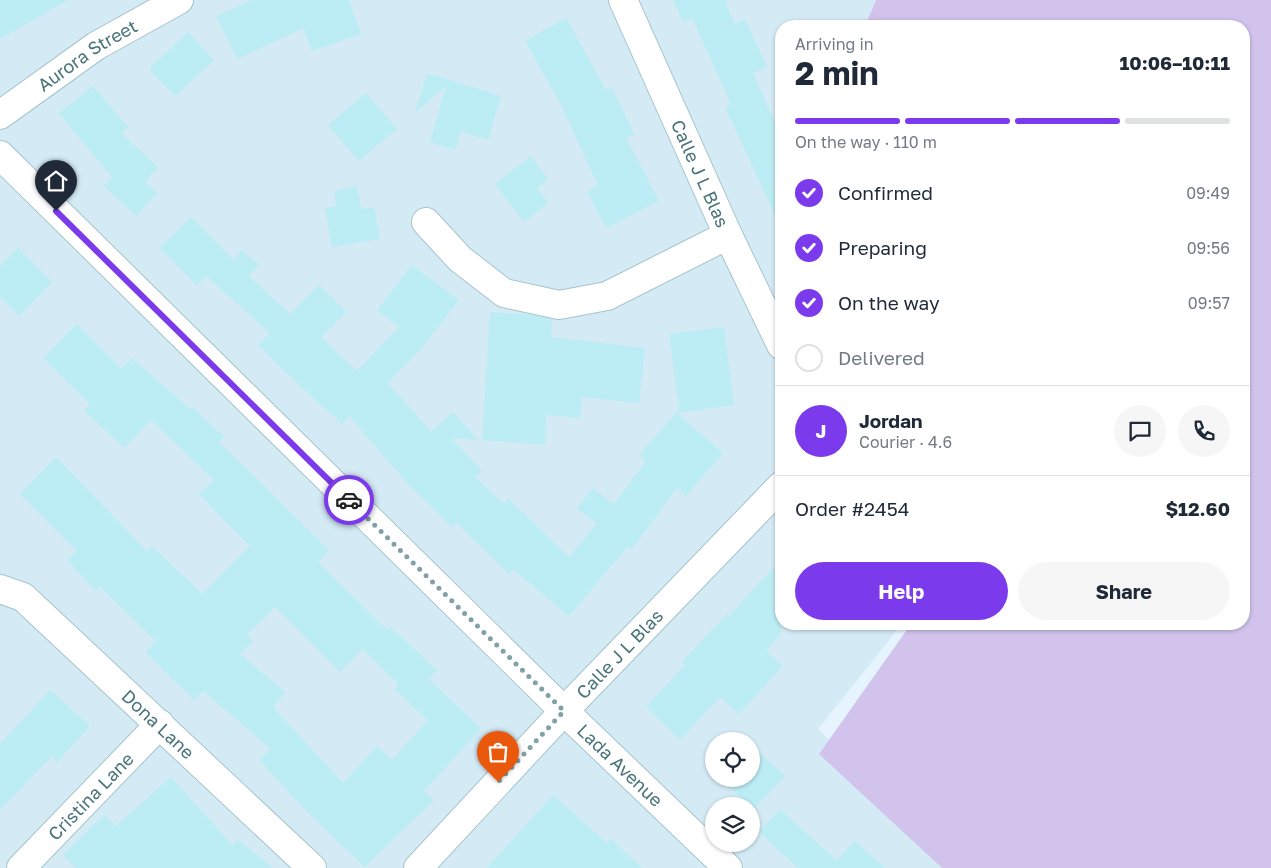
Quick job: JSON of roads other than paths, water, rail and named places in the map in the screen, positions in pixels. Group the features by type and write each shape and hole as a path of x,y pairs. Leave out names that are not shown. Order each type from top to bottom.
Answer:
{"street":[{"name":"Aurora Street","path":"0,115 96,46 179,0"},
{"name":"Calle J L Blas","path":"623,0 728,235 775,333"},
{"name":"Lada Avenue","path":"0,155 564,711 728,868"},
{"path":"426,222 460,259 504,293 559,305 608,296 728,235"},
{"name":"Calle J L Blas","path":"418,868 564,711 775,492"},
{"name":"Dona Lane","path":"0,589 24,597 312,868"},
{"name":"Cristina Lane","path":"21,868 160,724"}]}
